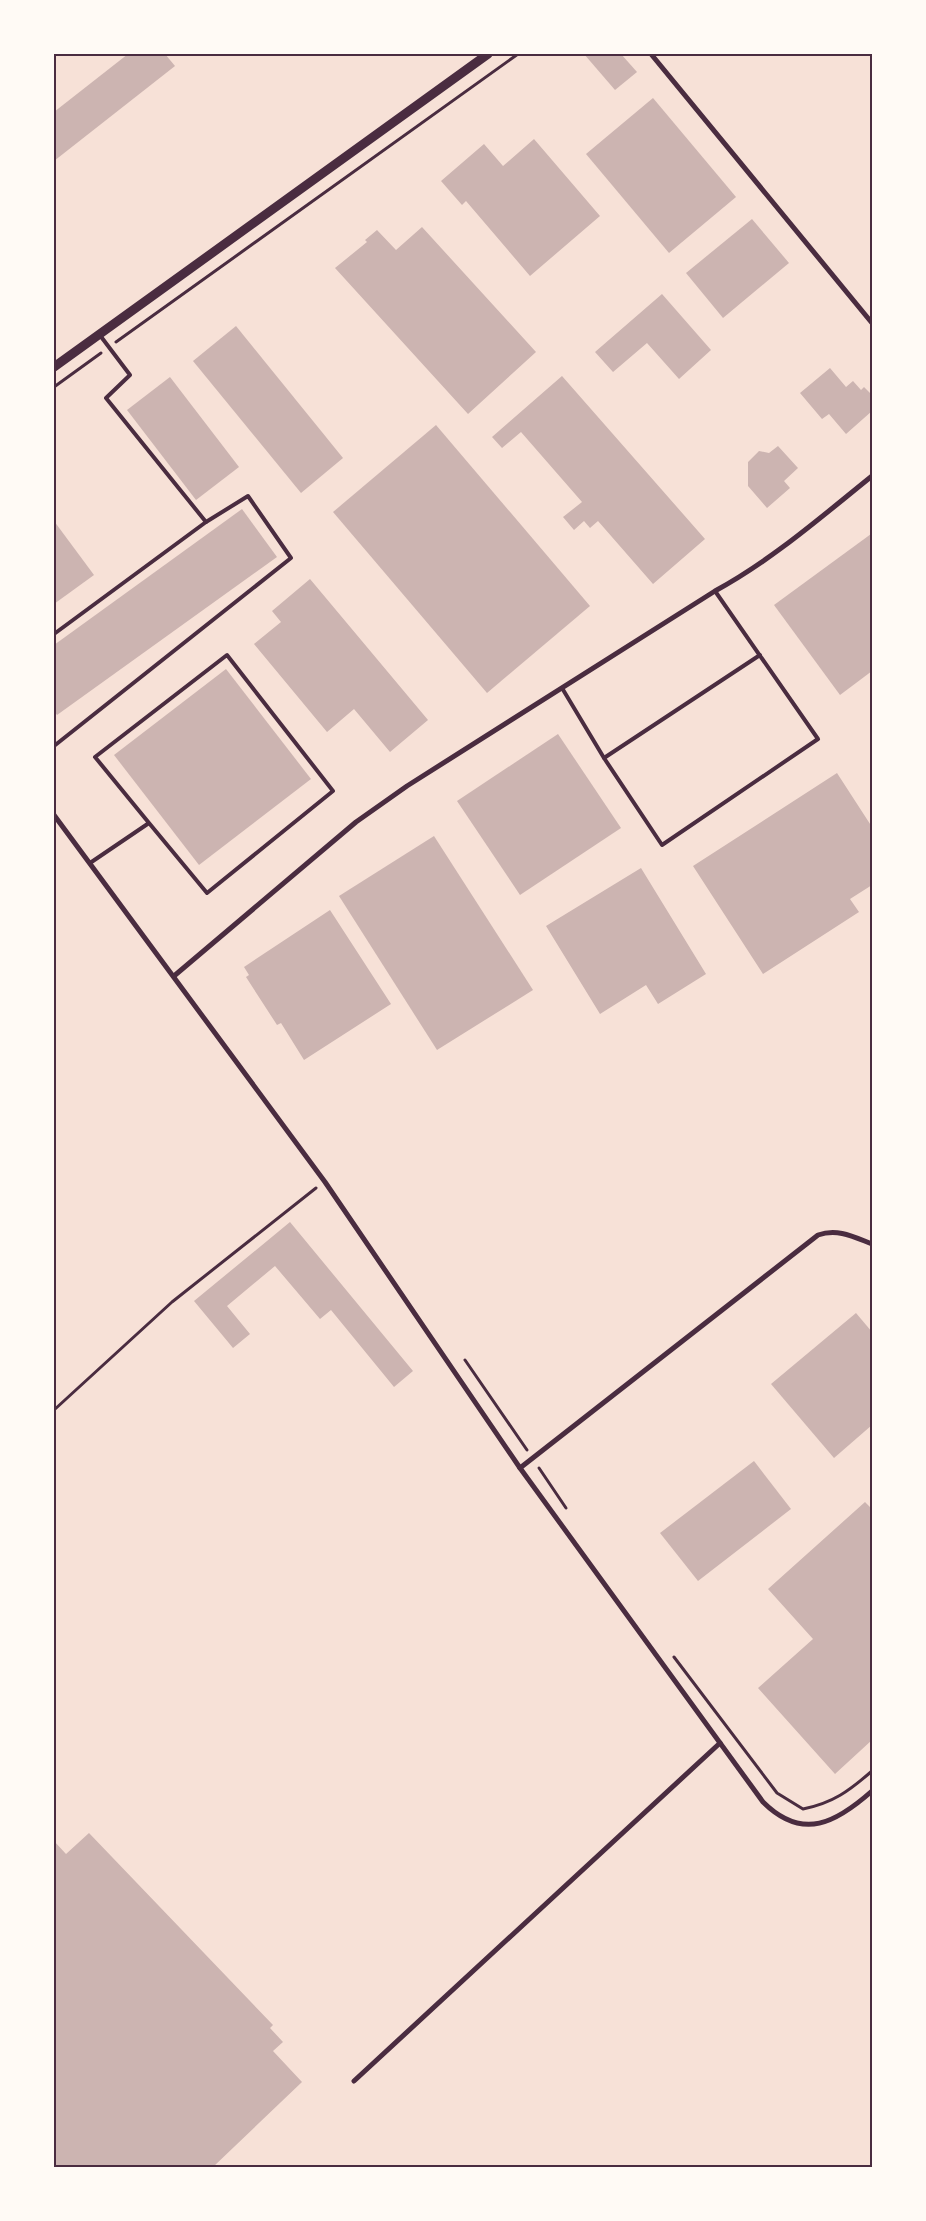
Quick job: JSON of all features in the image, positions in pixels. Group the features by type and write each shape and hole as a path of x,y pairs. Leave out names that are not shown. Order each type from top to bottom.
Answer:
{"street":[{"path":"54,367 488,54"},
{"path":"651,54 872,323"},
{"path":"174,976 356,822 407,786 715,591 743,576 782,548 872,476"},
{"path":"54,815 324,1182 520,1468 763,1802 776,1814 792,1822 812,1825 828,1822 851,1809 872,1791"},
{"path":"520,1468 533,1460 818,1235 829,1231 844,1233 872,1244"},
{"path":"354,2081 720,1743"}],"lane":[{"path":"99,334 130,375 106,398 206,522"},
{"path":"54,634 206,522 248,496 291,558 54,746"},
{"path":"562,688 604,758 662,845 818,739 715,591"},
{"path":"227,654 333,791 207,893 149,823 95,757 227,654"},
{"path":"604,758 760,655"},
{"path":"90,863 149,823"}],"path":[{"path":"54,387 518,54"},
{"path":"54,1410 172,1302 324,1182"},
{"path":"464,1360 571,1516"},
{"path":"673,1655 776,1792 802,1809 824,1805 846,1792 872,1771"}],"building":[{"path":"128,54 165,54 175,66 54,161 54,112"},
{"path":"584,54 621,54 637,72 615,90"},
{"path":"653,98 736,197 669,253 586,154"},
{"path":"534,139 600,216 530,276 466,201 462,205 441,181 484,144 503,166"},
{"path":"752,219 789,263 723,318 686,273"},
{"path":"422,227 536,352 468,414 335,268 367,242 365,240 377,230 396,250"},
{"path":"662,294 711,350 679,379 647,343 613,372 595,352"},
{"path":"236,326 343,458 301,493 193,361"},
{"path":"830,368 846,387 853,381 861,390 864,387 872,395 872,411 846,434 829,414 822,419 800,393"},
{"path":"562,376 705,539 653,584 598,521 590,528 584,521 574,530 563,517 582,502 521,432 502,448 492,437"},
{"path":"170,377 239,467 196,500 127,410"},
{"path":"436,425 590,606 487,693 333,512"},
{"path":"778,446 798,468 784,481 790,488 767,508 748,486 748,462 759,451 769,453"},
{"path":"242,509 277,557 57,715 54,711 54,645"},
{"path":"54,521 94,575 54,604"},
{"path":"871,534 872,671 840,695 774,605"},
{"path":"310,579 428,720 390,752 354,709 327,732 254,644 281,622 272,611"},
{"path":"226,669 311,779 199,865 114,755"},
{"path":"558,734 621,828 520,895 457,801"},
{"path":"837,773 872,827 872,885 850,899 859,912 763,974 693,866"},
{"path":"434,836 533,990 437,1050 339,896"},
{"path":"641,868 706,974 658,1004 646,985 600,1014 546,926"},
{"path":"330,910 391,1004 304,1060 281,1023 277,1025 246,977 249,975 244,967"},
{"path":"290,1222 413,1371 394,1387 331,1310 320,1319 275,1266 227,1306 250,1334 233,1348 194,1301"},
{"path":"856,1313 872,1332 872,1425 834,1458 771,1384"},
{"path":"754,1461 791,1509 698,1581 660,1533"},
{"path":"865,1502 872,1509 872,1740 835,1774 758,1688 813,1639 768,1589"},
{"path":"89,1833 273,2025 270,2028 283,2042 273,2051 302,2082 213,2167 54,2167 54,1841 66,1854"}]}
